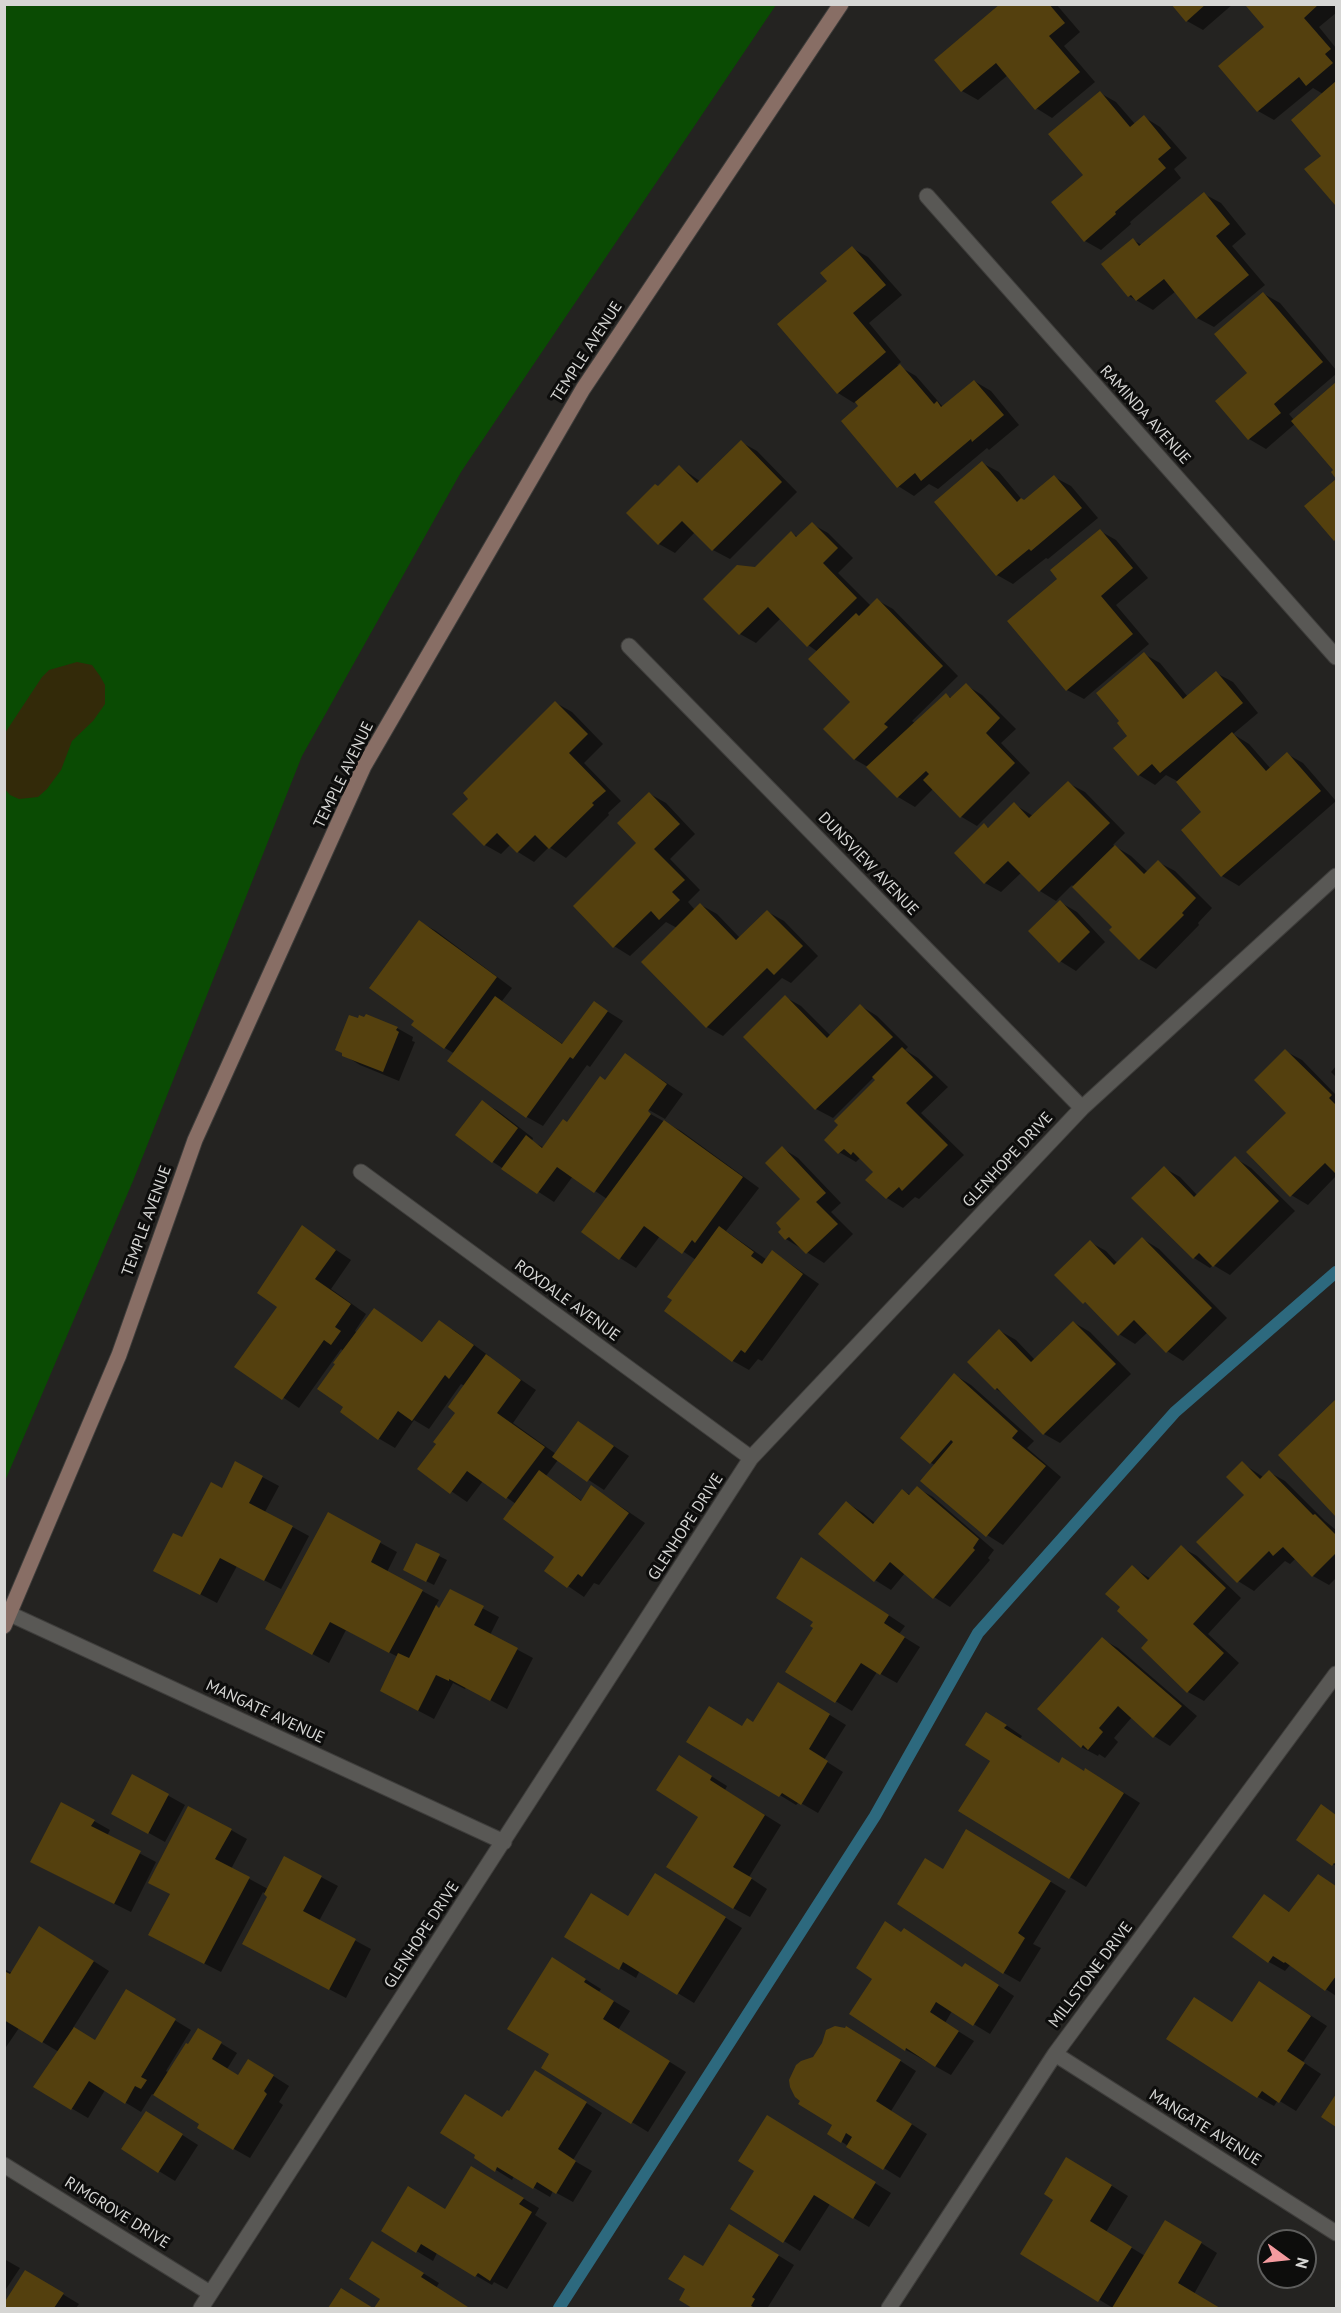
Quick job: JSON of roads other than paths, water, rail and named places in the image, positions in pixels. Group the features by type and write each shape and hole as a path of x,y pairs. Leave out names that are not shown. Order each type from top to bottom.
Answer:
{"main road":[{"name":"TEMPLE AVENUE","path":"7,1620 119,1355 195,1140 364,766 583,389 841,4"}],"street":[{"name":"RAMINDA AVENUE","path":"927,196 1336,657"},
{"name":"DUNSVIEW AVENUE","path":"628,646 1082,1108"},
{"name":"GLENHOPE DRIVE","path":"201,2308 751,1458 1082,1108 1336,876"},
{"name":"ROXDALE AVENUE","path":"361,1172 751,1458"},
{"name":"MANGATE AVENUE","path":"7,1620 504,1842"},
{"name":"MILLSTONE DRIVE","path":"889,2308 1055,2054 1336,1674"},
{"name":"MANGATE AVENUE","path":"1055,2054 1336,2233"},
{"name":"RIMGROVE DRIVE","path":"4,2165 210,2292"}],"waterway":[{"path":"559,2308 875,1816 978,1633 1175,1412 1336,1272"}]}
